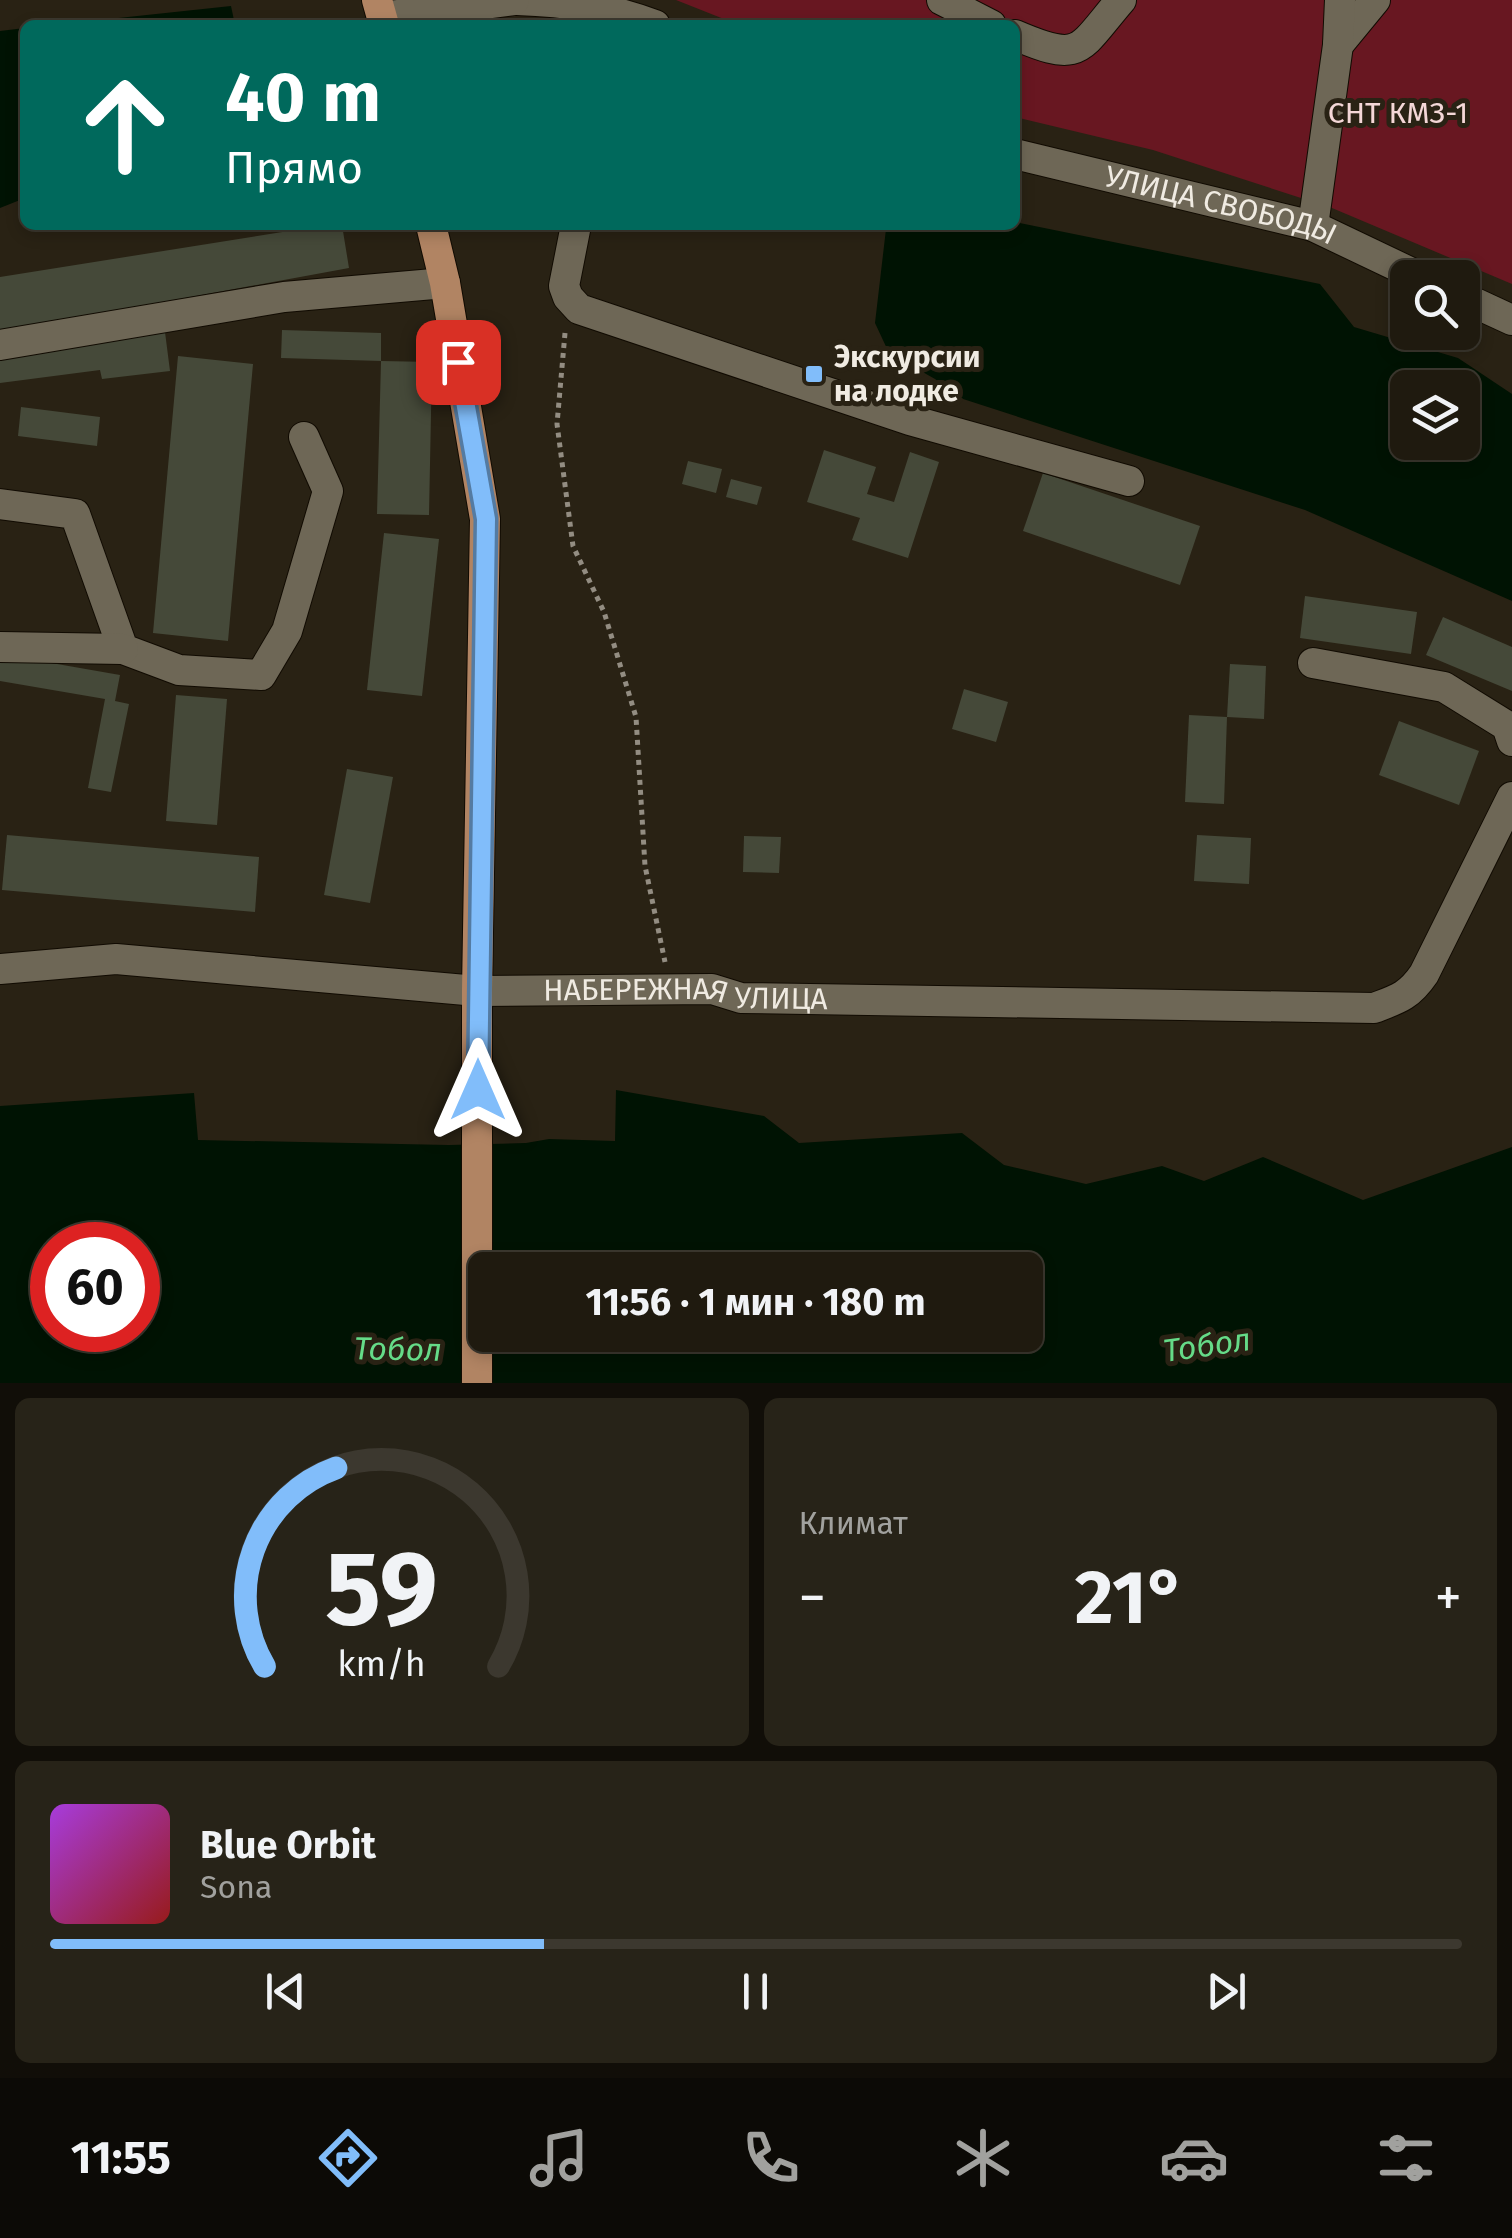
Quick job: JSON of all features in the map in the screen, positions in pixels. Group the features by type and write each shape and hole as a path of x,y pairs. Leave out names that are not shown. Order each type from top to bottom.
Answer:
{"main road":[{"path":"432,230 486,519 478,991 477,1383"}],"street":[{"path":"381,14 516,0 566,2 616,18"},
{"path":"942,0 980,20"},
{"path":"1020,38 1048,50 1066,52 1080,47 1122,0"},
{"path":"1313,226 1338,45 1340,0"},
{"path":"1338,45 1374,0"},
{"name":"УЛИЦА СВОБОДЫ","path":"1020,155 1313,226 1390,263"},
{"path":"575,230 564,286 580,309 910,420 1129,481"},
{"path":"0,345 284,297 445,283"},
{"path":"1480,305 1512,320"},
{"path":"0,646 123,649 179,670 261,675 287,631 328,491 304,437"},
{"path":"0,504 75,514 123,649"},
{"path":"1312,662 1444,687 1506,726 1512,740"},
{"name":"НАБЕРЕЖНАЯ УЛИЦА","path":"0,969 116,959 478,991 712,989 741,998 1374,1008 1402,998 1424,974 1512,797"}],"path":[{"path":"568,297 558,424 572,546 604,612 636,717 645,866 671,989"}],"green space":[{"name":"СНТ КМЗ-1","path":"676,0 1512,0 1512,284 1480,270 1480,260 1455,260 1332,208 1153,150 1020,118 1020,20 726,20"}],"water":[{"path":"231,6 234,20 100,20"},
{"path":"20,29 20,200 0,208 0,31"},
{"path":"1020,223 1320,284 1354,327 1390,338 1390,350 1431,350 1458,358 1476,370 1390,370 1390,460 1480,460 1480,373 1512,394 1512,601 1305,510 960,398 889,353 875,323 886,230 1020,230"},
{"name":"Тобол","path":"616,1090 764,1116 799,1143 962,1133 1004,1165 1086,1184 1162,1166 1204,1181 1263,1157 1363,1200 1512,1147 1512,1383 0,1383 0,1106 194,1093 198,1140 449,1145 549,1139 615,1141"}],"building":[{"path":"295,230 343,230 349,268 0,332 0,277"},
{"path":"282,330 381,333 381,361 281,358"},
{"path":"165,332 170,371 102,379 100,370 0,383 0,354"},
{"path":"178,356 253,364 228,641 153,633"},
{"path":"381,361 432,362 429,515 377,514"},
{"path":"21,407 100,417 97,446 18,436"},
{"path":"824,450 876,467 867,494 894,502 910,452 939,462 908,558 852,540 860,518 807,502"},
{"path":"688,461 722,469 716,493 682,484"},
{"path":"1043,473 1200,526 1180,585 1023,531"},
{"path":"731,479 762,487 757,505 726,497"},
{"path":"384,533 439,539 422,696 367,690"},
{"path":"1305,596 1417,612 1411,654 1300,638"},
{"path":"1443,617 1512,647 1512,691 1426,655"},
{"path":"0,654 120,675 115,701 129,704 111,792 88,788 105,699 0,681"},
{"path":"1230,664 1266,666 1264,719 1227,717"},
{"path":"964,689 1008,702 996,742 952,729"},
{"path":"176,695 227,699 217,825 166,821"},
{"path":"1189,715 1227,717 1224,804 1185,802"},
{"path":"1399,721 1479,751 1459,805 1379,775"},
{"path":"347,769 393,777 370,903 324,895"},
{"path":"7,835 259,857 255,912 2,890"},
{"path":"1197,835 1251,838 1249,884 1194,881"},
{"path":"744,836 781,837 779,873 743,872"}],"place":[{"name":"Экскурсии на лодке","path":"814,374"}],"route":[{"path":"458,362 486,519 478,1090"}]}
